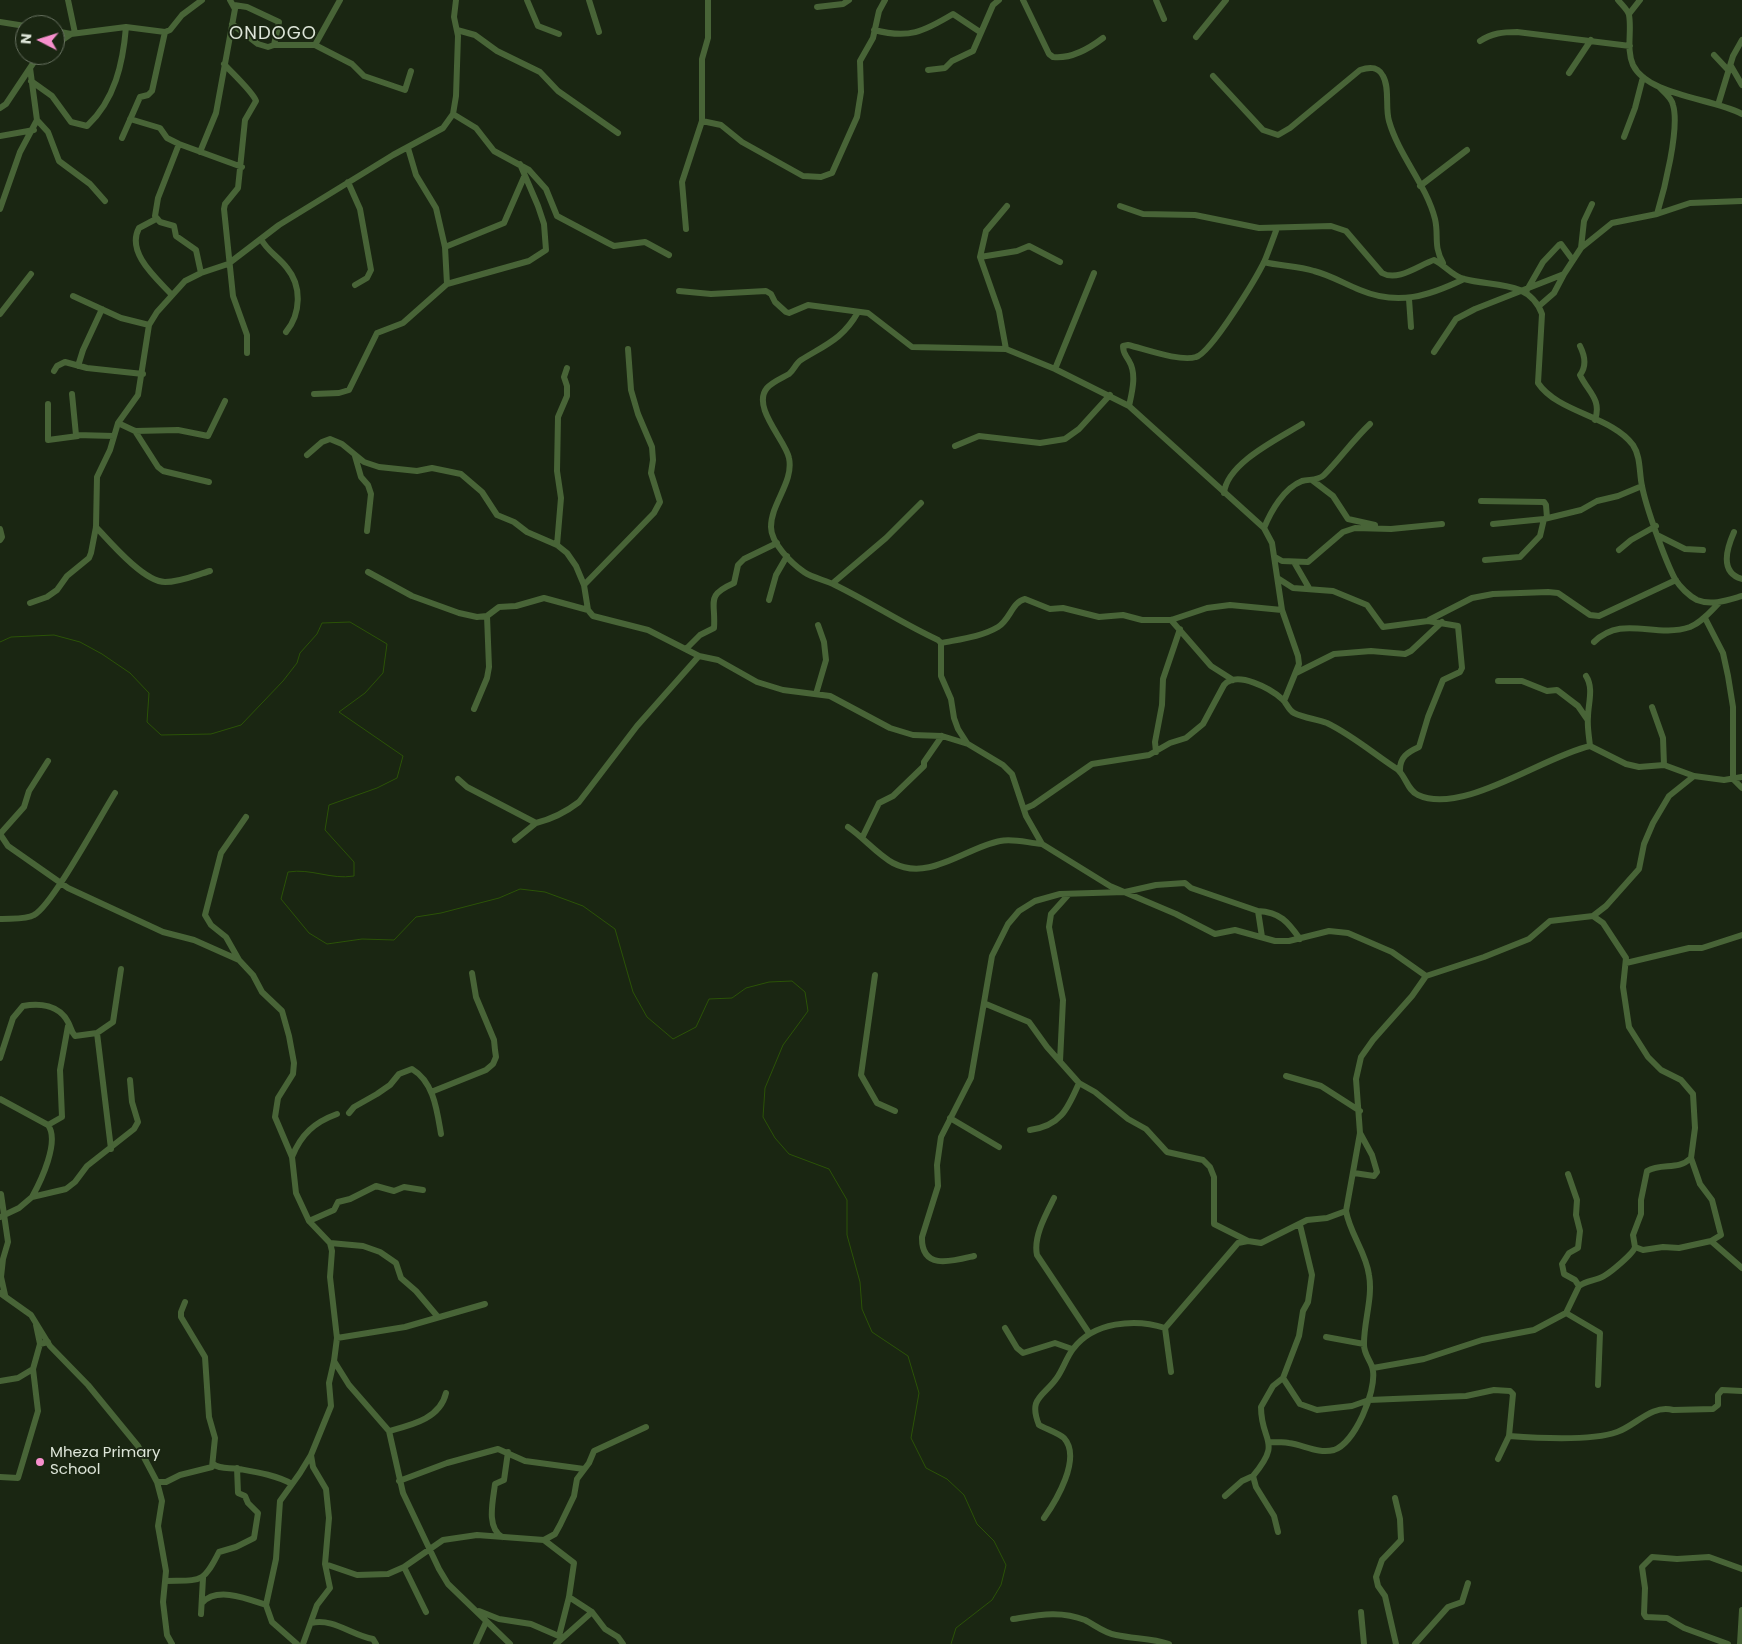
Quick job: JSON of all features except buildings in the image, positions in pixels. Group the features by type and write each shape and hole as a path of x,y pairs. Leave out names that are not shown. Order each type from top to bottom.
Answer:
{"street":[{"path":"68,0 73,34"},
{"path":"65,33 73,34 126,27 165,32 170,30 182,15 202,0"},
{"path":"315,45 340,0"},
{"path":"30,602 47,597 57,590 67,576 89,558 96,528 97,477 110,450 118,424 135,401 142,374 149,324 171,294 185,281 201,272 228,264 279,225 348,182 436,134 443,128 452,114 458,56 457,30 454,17 456,0"},
{"path":"527,0 538,26 559,34"},
{"path":"589,0 599,32"},
{"path":"686,229 682,182 702,121 701,66 708,38 708,0"},
{"path":"817,7 843,4 848,0"},
{"path":"702,121 721,125 742,142 803,176 821,177 832,173 860,109 860,61 874,30 879,11 886,0"},
{"path":"928,70 945,68 952,61 972,51 993,4 999,0"},
{"path":"1023,0 1049,54 1054,57 1069,56 1094,46 1104,38"},
{"path":"1156,0 1164,19"},
{"path":"1196,37 1226,0"},
{"path":"1618,0 1629,14 1630,46 1633,65 1643,77 1658,86 1742,114"},
{"path":"1629,14 1640,0"},
{"path":"200,152 216,113 232,24 232,3 247,7 279,22 274,45"},
{"path":"874,30 897,36 916,33 926,30 953,14 980,32"},
{"path":"0,22 15,24"},
{"path":"232,24 258,44 268,47 274,45 315,45 352,64 364,76 405,90 411,71"},
{"path":"31,81 52,96 71,122 87,126 99,115 113,88 124,57 126,27"},
{"path":"457,30 475,35 498,51 540,72 558,91 618,133"},
{"path":"122,138 140,97 152,92 165,32"},
{"path":"1480,41 1487,36 1501,32 1517,32 1630,46"},
{"path":"65,39 73,34"},
{"path":"1569,73 1591,40"},
{"path":"1718,106 1736,48 1742,40"},
{"path":"1714,55 1738,73 1742,85"},
{"path":"224,64 242,85 252,92 256,101 245,120 242,167 238,188 225,204 224,209 228,264 234,296 247,335 247,353"},
{"path":"0,108 6,104 32,65"},
{"path":"1213,76 1263,130 1278,135 1290,128 1360,70 1369,67 1377,69 1384,76 1386,84 1389,121 1435,219 1436,251 1443,263 1454,275 1464,279 1502,283 1525,291 1539,306 1542,323 1538,383 1560,401 1621,434 1634,446 1640,464 1642,486 1676,580 1696,599 1720,602 1742,596"},
{"path":"0,209 20,152 34,130 37,120 30,68"},
{"path":"1624,137 1635,108 1643,77"},
{"path":"1657,214 1668,177 1674,114 1672,100 1658,86"},
{"path":"452,114 476,128 494,151 529,170 546,189 554,213 574,226 614,246 646,242 669,254"},
{"path":"130,119 160,128 167,138 179,144 242,167"},
{"path":"37,120 48,132 59,161 90,184 105,201"},
{"path":"0,136 34,130"},
{"path":"156,219 155,210 158,198 179,144"},
{"path":"408,148 416,175 436,208 445,247 447,284"},
{"path":"1420,186 1466,150"},
{"path":"314,394 339,393 349,390 377,333 403,323 447,284 529,261 546,250 541,215 520,164"},
{"path":"445,247 504,223 524,177"},
{"path":"348,182 360,208 371,270 368,278 355,285"},
{"path":"1539,306 1554,293 1572,259 1581,248 1612,223 1657,214 1690,203 1742,201"},
{"path":"1581,248 1584,221 1592,204"},
{"path":"1006,349 999,310 980,257 986,231 1007,206"},
{"path":"1120,206 1143,214 1195,215 1259,228 1331,226 1346,231 1382,273 1387,276 1398,275 1434,260 1443,263"},
{"path":"171,294 145,264 135,248 134,241 139,228 156,219 174,226 176,236 196,250 201,272"},
{"path":"1129,406 1132,390 1132,369 1123,352 1123,346 1128,345 1179,358 1196,357 1206,350 1230,318 1264,262 1277,228"},
{"path":"261,239 266,248 287,268 296,285 298,306 296,316 286,332"},
{"path":"1525,291 1543,262 1558,244 1561,244 1572,259"},
{"path":"980,257 1017,251 1029,246 1060,262"},
{"path":"1264,262 1313,270 1386,299 1408,299 1436,293 1464,279"},
{"path":"1055,369 1094,273"},
{"path":"0,314 31,274"},
{"path":"1434,352 1456,319 1475,309 1525,291 1564,274"},
{"path":"678,291 719,294 766,291 772,294 775,302 789,313 808,305 874,316 912,347 1006,349 1055,369 1129,406 1264,528 1272,543 1279,579 1282,610 1299,664 1284,701"},
{"path":"73,296 121,318 149,324"},
{"path":"1408,299 1411,327"},
{"path":"78,366 82,350 102,309"},
{"path":"858,312 850,326 841,335 816,353 800,361 791,372 767,388 764,393 764,401 771,425 790,458 785,486 771,526 777,544 804,572 833,583 941,644 971,638 1000,626 1018,602 1025,599 1046,608 1063,608 1099,617 1123,615 1142,620 1171,620 1207,608 1230,605 1282,610"},
{"path":"1580,346 1585,362 1585,370 1580,375 1597,400 1598,410 1595,420"},
{"path":"584,585 654,513 660,502 650,473 653,460 652,447 638,414 631,390 628,349"},
{"path":"54,372 57,366 64,362 78,366 142,374"},
{"path":"557,545 561,498 557,471 558,417 566,396 567,386 564,377 567,368"},
{"path":"72,394 75,432 78,436"},
{"path":"954,446 979,436 1040,443 1065,439 1079,429 1110,395"},
{"path":"118,424 135,431 178,430 208,436 225,401"},
{"path":"48,404 48,440 78,436 114,436"},
{"path":"1224,493 1224,485 1230,474 1243,462 1302,424"},
{"path":"1264,528 1275,507 1290,489 1301,482 1323,477 1350,443 1370,424"},
{"path":"135,431 158,467 163,471 209,482"},
{"path":"307,455 322,442 330,439 342,444 364,462 379,468 417,471 432,468 457,472 482,492 497,515 514,522 527,532 557,545 572,559 584,585 588,610 593,616 648,630 687,648 699,656 718,660 757,682 783,690 816,694 837,700 890,728 913,735 942,736 968,744 1008,769 1015,780 1024,809 1042,844"},
{"path":"355,456 361,477 371,489 372,502 367,531"},
{"path":"1312,480 1332,496 1348,519 1391,528"},
{"path":"1493,524 1545,519 1581,510 1597,502 1642,486"},
{"path":"1481,501 1544,502 1546,505 1545,519 1540,536 1520,557 1485,560"},
{"path":"833,583 886,538 921,503"},
{"path":"1275,557 1282,561 1308,562 1343,532 1349,530 1442,524"},
{"path":"1619,550 1631,540 1656,526"},
{"path":"96,528 144,574 154,580 172,581 210,571"},
{"path":"0,529 2,537 0,540"},
{"path":"1734,532 1726,549 1726,562 1733,574 1742,579"},
{"path":"1659,536 1685,549 1703,550"},
{"path":"687,648 700,635 714,628 713,596 718,590 734,583 738,565 744,559 777,544"},
{"path":"769,600 776,575 787,556"},
{"path":"1294,562 1308,588"},
{"path":"368,572 412,596 459,614 477,617 487,616 499,607 516,606 544,598 588,610"},
{"path":"1279,579 1293,588 1333,591 1367,606 1379,624 1387,628 1428,621 1458,626 1462,668 1460,672 1443,680 1428,717 1419,747 1409,751 1402,762 1400,772"},
{"path":"1428,621 1472,598 1493,594 1548,592 1558,593 1590,615 1599,616 1676,580"},
{"path":"1594,642 1609,630 1618,628 1659,632 1690,626 1704,618 1720,602"},
{"path":"474,709 487,678 489,668 487,616"},
{"path":"1704,618 1723,653 1733,707 1733,779 1742,788"},
{"path":"1171,620 1212,666 1233,680"},
{"path":"1296,673 1334,654 1371,652 1405,654 1411,651 1442,622"},
{"path":"816,694 826,660 824,642 818,625"},
{"path":"1156,752 1163,679 1180,628"},
{"path":"941,644 941,676 951,699 958,729 968,744"},
{"path":"515,840 536,823 560,815 579,802 637,726 699,656"},
{"path":"1586,676 1589,681 1590,690 1587,719 1590,746"},
{"path":"1024,809 1033,805 1092,764 1156,752 1170,743 1186,738 1203,724 1224,685 1227,681 1233,680 1260,684 1284,701 1295,714 1329,724 1400,772 1407,784 1418,795 1435,800 1456,798 1501,784 1521,773 1590,746 1626,764 1639,767 1664,765 1694,776 1733,779 1742,777"},
{"path":"1498,681 1522,681 1547,691 1557,690 1578,706 1587,719"},
{"path":"1652,707 1663,738 1664,765"},
{"path":"863,836 880,803 893,796 918,775 924,766 924,762 942,736"},
{"path":"48,761 29,790 24,807 0,834 8,846 60,884 163,932 194,940 239,960"},
{"path":"1270,1442 1289,1443 1318,1451 1334,1450 1352,1432 1369,1400 1373,1368 1365,1356 1364,1344 1370,1277 1366,1259 1357,1245 1346,1211 1360,1133 1360,1110 1356,1078 1361,1057 1426,976 1484,957 1529,939 1550,921 1593,916 1612,900 1639,870 1644,844 1661,810 1676,789 1694,776"},
{"path":"458,779 467,787 536,823"},
{"path":"0,919 33,916 40,911 60,884 115,793"},
{"path":"246,817 221,853 205,907 207,921 226,937 239,960 253,974 265,996 282,1011 290,1036 294,1063 293,1074 278,1098 274,1117 292,1157 296,1193 309,1221 330,1243 332,1251 330,1277 337,1338 329,1383 331,1406 323,1430 311,1455 280,1501 276,1559 266,1605 272,1622 297,1644"},
{"path":"848,827 863,836 891,862 913,869 934,866 999,841 1013,840 1042,844 1096,878 1215,934 1236,930 1282,941 1300,939 1329,931 1348,933 1392,952 1426,976"},
{"path":"974,1256 952,1261 936,1260 926,1256 922,1246 926,1221 938,1186 937,1164 941,1136 971,1078 986,1004 992,956 1008,924 1019,911 1035,901 1069,894 1125,892 1156,885 1186,883 1191,888 1258,912 1276,914 1285,919 1300,939"},
{"path":"1060,1061 1063,1000 1048,927 1051,914 1069,894"},
{"path":"1258,912 1262,937"},
{"path":"1373,1368 1424,1359 1482,1340 1534,1330 1566,1313 1579,1286 1604,1276 1619,1262 1630,1256 1646,1250 1663,1247 1679,1248 1711,1241 1721,1234 1712,1200 1700,1184 1691,1158 1695,1128 1693,1094 1682,1080 1666,1074 1648,1057 1629,1027 1622,987 1626,963 1622,950 1603,923 1593,916"},
{"path":"1626,963 1688,948 1702,948 1742,936"},
{"path":"0,1058 13,1018 17,1009 23,1006 47,1005 62,1014 75,1036 97,1033 113,1022 121,969"},
{"path":"431,1092 486,1070 493,1064 496,1057 494,1040 476,997 472,973"},
{"path":"876,975 861,1075 877,1103 895,1111"},
{"path":"986,1004 1029,1022 1079,1083 1095,1092 1128,1119 1146,1129 1167,1152 1203,1160 1210,1167 1214,1177 1214,1224 1248,1241"},
{"path":"48,1125 62,1117 60,1070 68,1022"},
{"path":"97,1033 111,1149"},
{"path":"349,1112 390,1085 407,1069 417,1072 431,1092 435,1102 441,1134"},
{"path":"1286,1076 1321,1086 1360,1110"},
{"path":"32,1197 66,1189 75,1182 87,1166 134,1129 138,1122 132,1102 130,1080"},
{"path":"1030,1130 1039,1129 1059,1120 1079,1083"},
{"path":"0,1100 48,1125 52,1136 47,1163 32,1197 19,1208 2,1216"},
{"path":"292,1157 310,1128 321,1120 337,1114"},
{"path":"950,1118 999,1147"},
{"path":"1354,1173 1374,1176 1377,1172 1372,1155 1360,1133"},
{"path":"1630,1256 1635,1247 1633,1235 1641,1214 1640,1200 1647,1171 1658,1166 1679,1166 1691,1158"},
{"path":"1568,1174 1577,1200 1576,1215 1580,1231 1578,1248 1566,1256 1562,1268 1564,1274 1575,1280 1579,1286"},
{"path":"309,1221 334,1210 338,1202 350,1199 376,1186 394,1191 404,1188 423,1190"},
{"path":"1,1194 2,1216 8,1242 3,1259 2,1294 23,1307 36,1322 48,1342 138,1446 157,1482 161,1494 158,1526 166,1581 163,1602 167,1635 172,1644"},
{"path":"1054,1198 1044,1220 1036,1247 1037,1255 1089,1333"},
{"path":"1172,1372 1165,1328 1238,1242 1261,1243 1314,1218 1327,1218 1346,1211"},
{"path":"1225,1496 1242,1481 1253,1476 1266,1458 1270,1442 1263,1425 1260,1407 1274,1386 1283,1378 1303,1324 1312,1275 1300,1225"},
{"path":"1711,1241 1742,1268"},
{"path":"330,1243 363,1246 380,1252 396,1263 401,1278 416,1291 438,1317"},
{"path":"1635,1247 1646,1250"},
{"path":"157,1482 166,1482 180,1474 209,1469 213,1464 215,1438 209,1417 205,1357 182,1317 181,1312 185,1302"},
{"path":"337,1338 405,1327 485,1304"},
{"path":"1566,1313 1600,1333 1598,1385"},
{"path":"0,1477 18,1478 38,1411 33,1370 40,1344 36,1322"},
{"path":"1044,1518 1063,1487 1070,1460 1069,1448 1064,1438 1040,1426 1035,1409 1045,1389 1054,1382 1064,1367 1072,1349 1089,1333 1116,1324 1136,1322 1165,1328"},
{"path":"1005,1328 1016,1348 1023,1353 1055,1343 1072,1349"},
{"path":"1326,1337 1364,1344"},
{"path":"40,1344 48,1342"},
{"path":"334,1361 349,1386 389,1431 399,1481 428,1549 448,1584 510,1644"},
{"path":"0,1381 18,1378 33,1370"},
{"path":"1283,1378 1295,1398 1307,1407 1332,1410 1369,1400 1466,1396 1506,1389 1513,1394 1509,1436 1498,1459"},
{"path":"1509,1436 1576,1437 1616,1433 1642,1417 1667,1408 1713,1409 1718,1405 1718,1395 1722,1390 1742,1391"},
{"path":"389,1431 416,1424 431,1415 443,1404 446,1393"},
{"path":"544,1540 555,1534 560,1525 574,1496 577,1479 594,1450 646,1427"},
{"path":"399,1481 447,1462 498,1449 526,1461 584,1469"},
{"path":"502,1537 494,1529 492,1510 495,1484 504,1480 508,1452"},
{"path":"303,1644 318,1605 330,1588 325,1564 329,1518 326,1489 313,1467 311,1455"},
{"path":"306,1463 313,1467"},
{"path":"213,1464 223,1469 238,1468 282,1478 292,1484"},
{"path":"166,1581 203,1578 209,1573 219,1552 253,1539 256,1534 258,1512 248,1503 245,1496 238,1493 238,1468"},
{"path":"1253,1476 1256,1487 1274,1516 1278,1532"},
{"path":"1396,1498 1401,1540 1382,1560 1376,1577 1378,1586 1385,1596 1396,1644"},
{"path":"325,1564 357,1575 388,1574 404,1567 443,1540 456,1537 502,1537 544,1540 573,1560 569,1597 560,1636 556,1644"},
{"path":"1728,1644 1684,1628 1667,1618 1646,1617 1644,1614 1645,1588 1642,1567 1652,1558 1677,1559 1709,1556 1742,1569"},
{"path":"404,1567 426,1612"},
{"path":"201,1614 203,1578"},
{"path":"1415,1644 1448,1607 1462,1602 1468,1583"},
{"path":"202,1603 208,1596 234,1595 266,1605"},
{"path":"569,1597 592,1612 605,1629 618,1636 623,1644"},
{"path":"475,1609 499,1619 531,1624 560,1636"},
{"path":"1740,1644 1742,1610"},
{"path":"560,1636 592,1612"},
{"path":"1361,1612 1364,1644"},
{"path":"1013,1619 1052,1613 1064,1614 1083,1619 1114,1635 1158,1640 1169,1644"},
{"path":"311,1623 331,1622 363,1638 373,1640 376,1644"},
{"path":"476,1644 486,1622"}],"waterway":[{"path":"0,642 11,637 54,635 80,642 130,673 149,693 147,722 161,735 211,734 241,725 283,681 297,663 300,653 317,634 322,623 350,622 387,644 383,673 365,693 339,712 403,756 397,778 377,788 329,805 325,830 354,862 354,876 288,872 281,899 309,933 327,944 362,939 394,940 416,917 441,913 499,898 520,889 545,892 583,906 615,929 633,992 647,1017 673,1039 696,1027 709,999 732,998 746,988 769,982 792,981 805,992 808,1011 783,1045 765,1088 763,1117 775,1138 789,1154 829,1169 847,1200 847,1235 860,1282 862,1309 872,1332 908,1356 919,1393 911,1438 926,1468 947,1479 964,1495 977,1524 994,1541 1006,1565 1001,1585 992,1600 956,1628 951,1644"}],"place":[{"name":"Mheza Primary School","path":"40,1462"}],"district":[{"name":"ONDOGO","path":"273,34"}]}
